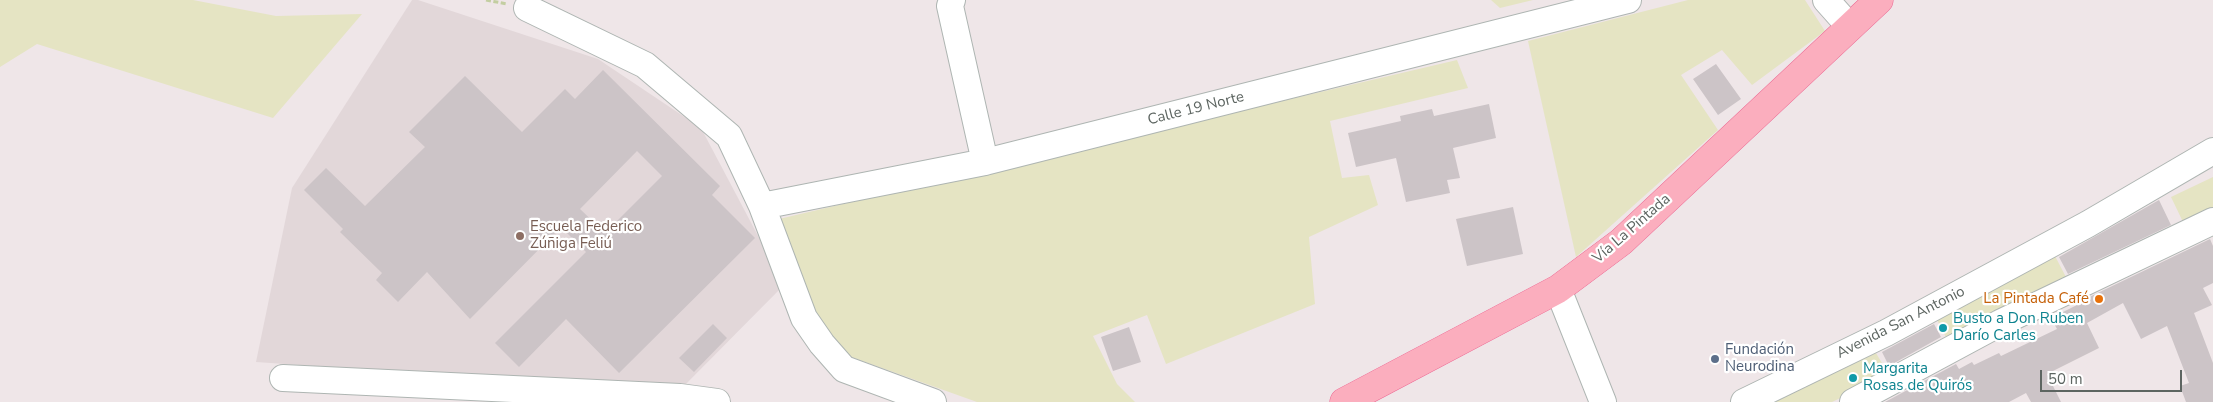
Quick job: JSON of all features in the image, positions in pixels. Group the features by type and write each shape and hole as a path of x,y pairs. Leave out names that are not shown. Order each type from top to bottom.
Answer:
{"main road":[{"name":"Vía La Pintada","path":"1344,402 1558,289 1621,242 1879,0"}],"street":[{"path":"952,0 950,6 985,162"},
{"name":"Calle 19 Norte","path":"762,206 985,162 1628,0"},
{"path":"1826,0 1850,27"},
{"path":"528,8 645,65 729,136 762,206 804,318 822,344 844,369 933,402"},
{"name":"Avenida San Antonio","path":"1744,402 1895,328 2088,224 2213,151"},
{"path":"1853,402 2000,323 2213,221"},
{"path":"1558,289 1603,402"},
{"path":"283,378 680,398 717,402"}],"shaded area":[{"name":"Escuela Federico Zúñiga Feliú","path":"412,0 418,0 598,59 701,128 784,285 679,391 256,362 292,188"}],"green space":[{"path":"0,0 193,0 276,16 362,14 273,118 37,44 0,67"},
{"path":"1491,0 1533,0 1500,8"},
{"path":"1688,0 1805,0 1825,31 1752,85 1722,50 1681,75 1718,130 1576,257 1528,41"},
{"path":"1457,60 1468,88 1330,121 1342,178 1369,175 1378,205 1309,237 1315,304 1166,364 1147,315 1093,336 1117,384 1135,402 977,402 840,353 808,299 779,219"},
{"path":"2213,177 2213,211 2184,224 2171,197"},
{"path":"2055,256 2067,279 1948,341 1936,318"},
{"path":"1876,353 1889,375 1832,402 1774,402"}],"building":[{"path":"1716,64 1741,99 1718,115 1693,79"},
{"path":"603,70 720,186 712,195 755,238 619,373 566,319 519,367 495,343 586,252 561,227 470,319 427,272 398,302 376,280 382,273 340,232 343,229 304,190 326,168 365,206 425,147 409,132 465,76 522,132 565,89 575,99","holes":["637,151 662,176 605,233 580,209"]},
{"path":"1489,104 1496,138 1453,148 1460,178 1447,180 1450,193 1406,202 1396,158 1356,167 1348,133 1401,121 1400,116 1432,109 1434,116"},
{"path":"2159,200 2171,225 2068,274 2059,257"},
{"path":"1513,207 1523,254 1467,266 1456,219"},
{"path":"2210,239 2213,246 2213,283 2203,288 2212,305 2194,313 2213,363 2213,402 2186,402 2180,386 2189,383 2167,326 2141,339 2123,303 2087,323 2099,348 2047,374 2061,402 2031,402 2026,393 2009,402 1885,402 1956,364 1959,369 1972,362 1974,365 1999,353 2001,356 2057,329 2051,318 2081,303 2081,301"},
{"path":"713,324 727,338 694,372 679,358"},
{"path":"1934,324 1941,337 1889,366 1882,352"},
{"path":"1129,327 1141,362 1113,371 1101,337"}],"place":[{"name":"Escuela Federico Zúñiga Feliú","path":"520,236"},
{"name":"La Pintada Café","path":"2099,299"},
{"name":"Busto a Don Ruben Darío Carles","path":"1943,328"},
{"name":"Fundación Neurodina","path":"1715,359"},
{"name":"Margarita Rosas de Quirós","path":"1853,378"}]}
